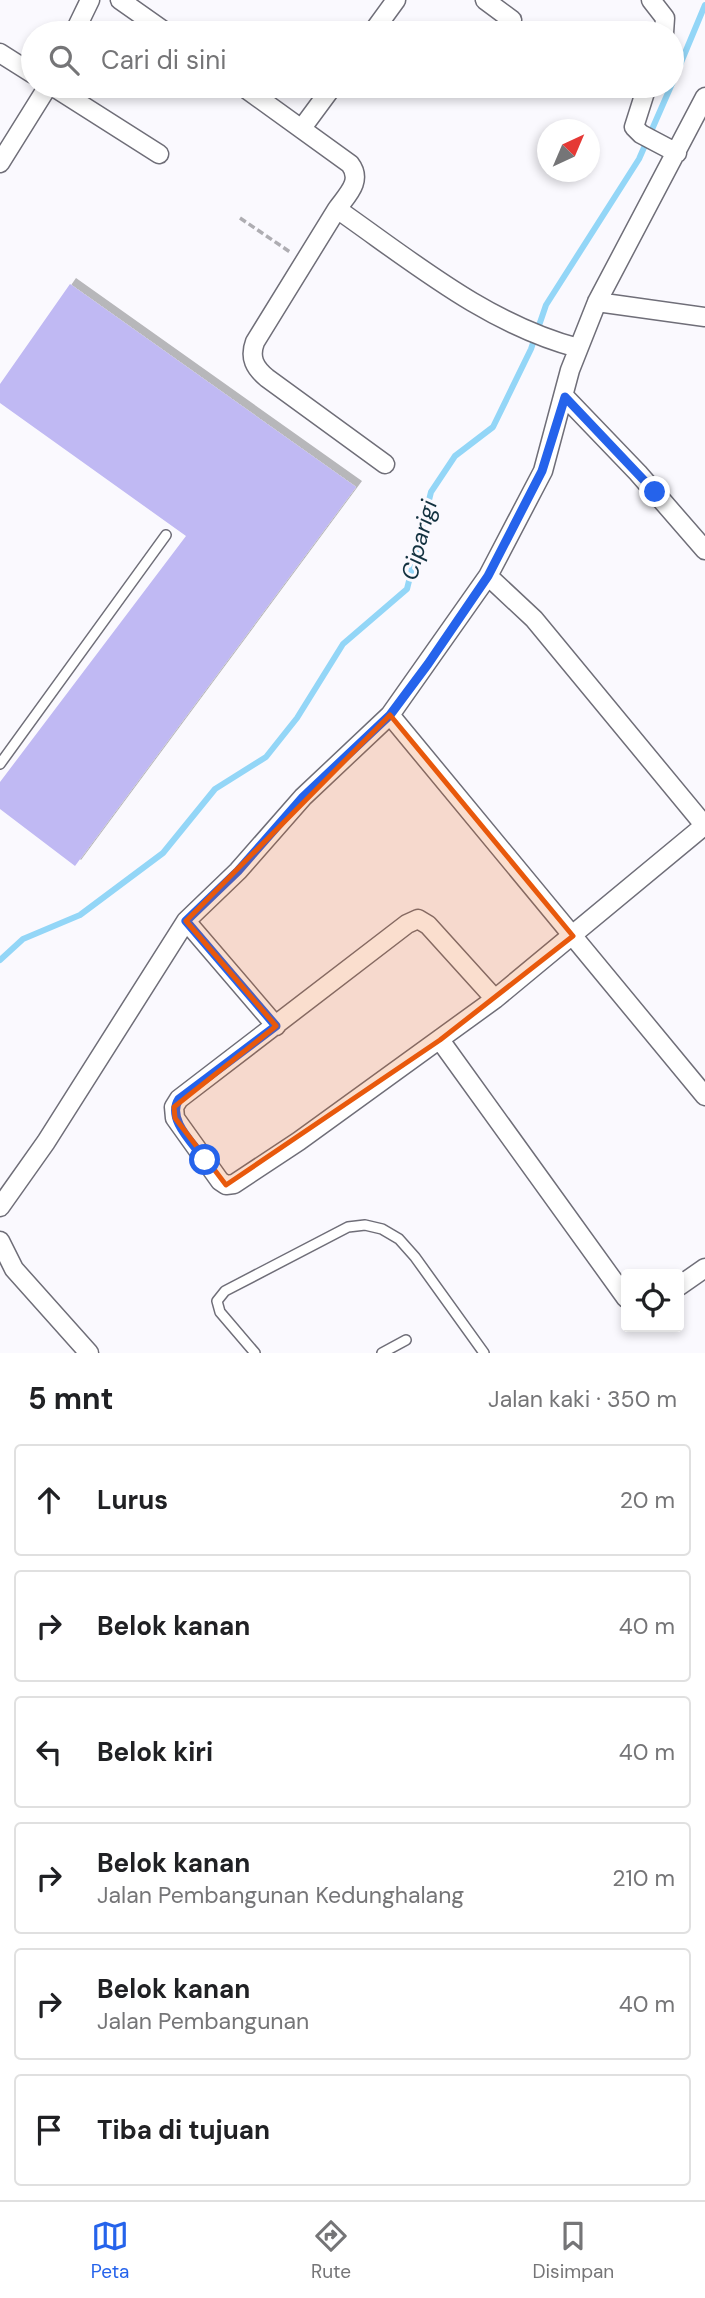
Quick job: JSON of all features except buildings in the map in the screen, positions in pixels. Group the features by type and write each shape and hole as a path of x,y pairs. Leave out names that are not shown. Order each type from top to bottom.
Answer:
{"street":[{"path":"80,21 90,0"},
{"path":"120,0 150,21"},
{"path":"381,21 396,0"},
{"path":"485,0 512,20"},
{"path":"651,0 665,21"},
{"path":"0,53 21,66"},
{"path":"0,1207 46,1142 186,921 238,871 303,797 390,715 488,576 542,471 565,397 570,370 597,302 672,150 705,97"},
{"path":"0,163 42,98"},
{"path":"69,98 159,154"},
{"path":"259,98 341,155 356,171 356,180 255,342 252,350 255,365 267,378 384,464"},
{"path":"302,128 324,98"},
{"path":"643,98 634,127 672,150"},
{"path":"337,209 466,299 546,340 579,348"},
{"path":"597,302 705,317"},
{"path":"565,397 638,473 705,550"},
{"path":"488,576 534,619 705,825 495,999 299,1141 234,1184 226,1185 220,1181 175,1118 174,1107 179,1099 407,924 418,919 428,925 495,999"},
{"path":"390,715 705,1096"},
{"path":"186,921 276,1026"},
{"path":"440,1040 621,1291"},
{"path":"0,1241 14,1269 89,1353"},
{"path":"684,1283 705,1268"}],"lane":[{"path":"0,764 166,536"},
{"path":"256,1353 220,1312 217,1301 225,1291 348,1227 365,1225 382,1229 399,1239 484,1353"},
{"path":"382,1353 406,1340"}],"path":[{"path":"240,218 305,262"}],"highlighted area":[{"path":"390,715 573,936 440,1040 226,1185 175,1118 174,1107 276,1026 186,921"}],"waterway":[{"name":"Ciparigi","path":"684,55 705,5"},
{"name":"Ciparigi","path":"0,960 23,939 80,915 163,853 215,789 266,757 297,718 343,644 407,589 431,492 455,456 493,427 531,349 546,305 639,159 666,98"}],"route":[{"path":"205,1160 175,1118 174,1107 179,1099 276,1026 186,921 238,871 303,797 390,715 428,664 488,576 542,471 565,397 655,492"}]}
